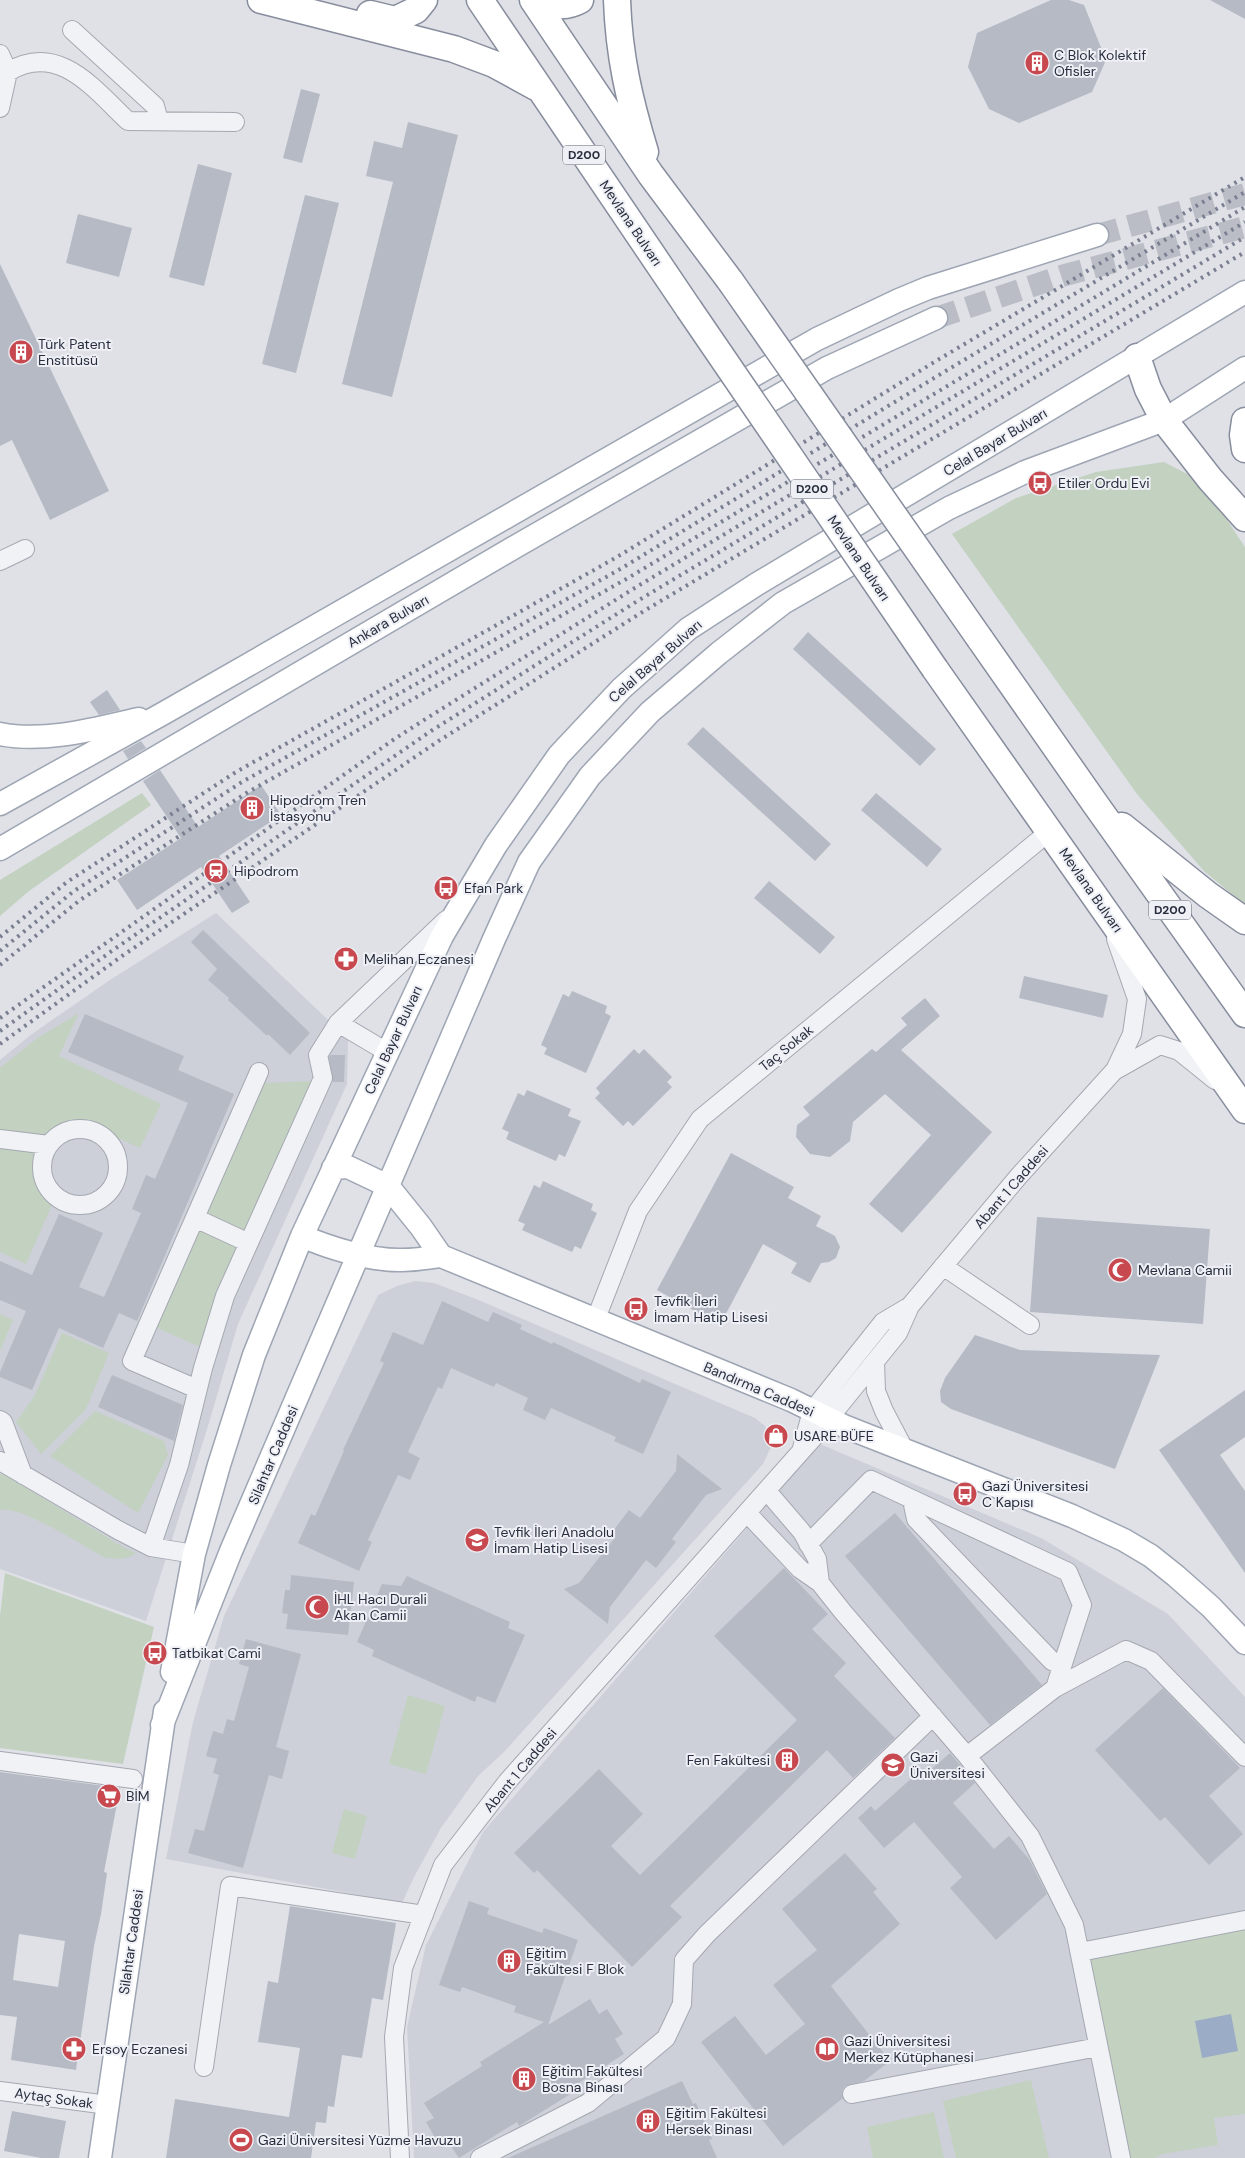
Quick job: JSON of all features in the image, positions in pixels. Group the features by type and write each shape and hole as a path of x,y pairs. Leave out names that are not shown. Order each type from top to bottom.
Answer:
{"highway":[{"path":"261,0 454,49 494,64 539,89"},
{"path":"311,0 395,20 416,10 424,0"},
{"name":"Mevlana Bulvarı","path":"480,0 935,669 1241,1105"},
{"name":"D200","path":"533,0 651,175 730,282 1096,806 1245,1014"},
{"path":"543,0 546,3 561,5 580,0"},
{"path":"617,0 618,32 628,93 651,175"},
{"path":"1137,358 1148,389 1164,420 1210,479 1245,518"},
{"path":"1245,421 1243,435 1245,449"},
{"path":"1096,806 1208,895 1245,921"}],"main road":[{"path":"0,804 164,713 817,340 928,288 1097,235"},
{"name":"Celal Bayar Bulvarı","path":"333,1168 442,936 496,845 559,755 620,689 688,629 757,584 1245,292"},
{"name":"Ankara Bulvarı","path":"0,849 520,544 827,368 936,318"},
{"path":"388,1186 452,1034 529,862 590,776 650,712 719,653 783,604 882,546 948,508 1025,472 1164,420 1245,368"},
{"path":"0,734 12,736 75,733 164,713"},
{"path":"302,1236 333,1168 348,1168 388,1186 421,1227 441,1256"},
{"name":"Silahtar Caddesi","path":"162,1725 231,1551 388,1186"},
{"name":"Silahtar Caddesi","path":"100,2158 162,1725 194,1554 219,1465 254,1355 302,1236"},
{"name":"Bandırma Caddesi","path":"302,1236 328,1248 401,1260 441,1256 594,1321 784,1397 905,1451 1072,1516 1124,1540 1151,1556 1211,1607 1245,1643"}],"street":[{"path":"72,30 155,106 158,121"},
{"path":"0,54 8,72 0,108"},
{"path":"8,72 26,62 38,61 60,64 90,84 128,121 235,122"},
{"path":"0,560 25,550"},
{"name":"Taç Sokak","path":"594,1321 638,1211 700,1119 1050,831"},
{"path":"151,1547 179,1464 197,1389 225,1296 323,1078 318,1055 338,1023 459,908"},
{"name":"Abant 1 Caddesi","path":"821,1415 875,1362 898,1333 910,1306 1018,1177 1114,1071 1132,1034 1137,999 1104,908"},
{"path":"338,1023 387,1052"},
{"name":"Abant 1 Caddesi","path":"1114,1071 1160,1045 1179,1051 1241,1105"},
{"path":"197,1389 132,1361 259,1072"},
{"path":"70,1130 94,1131 105,1138 113,1147 118,1165 116,1183 109,1193 99,1201 86,1206 62,1201 52,1193 45,1182 42,1169 49,1145 58,1136 70,1130"},
{"path":"0,1139 49,1145"},
{"path":"195,1218 250,1242"},
{"path":"943,1266 1030,1325"},
{"name":"Abant 1 Caddesi","path":"400,2158 394,2037 403,1968 443,1865 507,1782 801,1453 821,1415 883,1322 910,1306"},
{"path":"875,1362 876,1391 884,1411 905,1451"},
{"path":"0,1420 3,1422 23,1474"},
{"path":"0,1462 151,1547 168,1552 194,1554"},
{"path":"808,1544 871,1480 1068,1572 1082,1605 1055,1688"},
{"path":"767,1490 802,1532 817,1559 820,1583"},
{"path":"912,1500 916,1518 1052,1661 1062,1666"},
{"path":"747,1513 800,1569 820,1583 967,1756 1030,1836 1074,1925 1121,2158"},
{"path":"967,1756 1055,1688 1126,1650 1151,1661 1245,1756"},
{"path":"480,2158 588,2103 666,2038 682,2004 684,1960 707,1934 933,1716"},
{"path":"0,1761 133,1779"},
{"path":"204,2067 230,1886 424,1915"},
{"path":"1080,1952 1245,1920"},
{"path":"852,2094 1098,2047"},
{"name":"Aytaç Sokak","path":"0,2091 108,2105"}],"shaded area":[{"path":"216,913 348,1039 347,1084 238,1324 208,1426 146,1621 0,1569 0,1060 32,1034 110,980"},
{"name":"Tevfik İleri Anadolu İmam Hatip Lisesi","path":"415,1281 434,1283 476,1299 755,1418 765,1426 771,1447 763,1464 503,1753 478,1776 441,1828 402,1903 166,1859 193,1722 224,1616 378,1295 397,1286"},
{"name":"Gazi Üniversitesi","path":"820,1444 1041,1538 1168,1614 1245,1697 1245,2158 414,2158 407,2027 426,1945 483,1832"}],"green space":[{"path":"1164,462 1201,481 1245,547 1245,905 1204,871 1137,794 952,534 1016,498 1096,472"},
{"path":"142,793 151,805 29,891 0,916 0,880"},
{"path":"79,1013 59,1056 161,1104 140,1148 87,1124 60,1128 42,1146 37,1165 41,1188 52,1205 26,1264 0,1252 0,1068 36,1039"},
{"path":"319,1081 247,1238 201,1217 262,1083"},
{"path":"199,1226 244,1246 200,1347 155,1327"},
{"path":"0,1314 13,1320 0,1351"},
{"path":"62,1333 109,1353 86,1409 41,1454 16,1422 35,1395"},
{"path":"95,1411 164,1441 168,1455 138,1513 50,1456"},
{"path":"2,1473 123,1547 136,1553 126,1558 106,1558 38,1520 10,1510 0,1510 0,1475"},
{"path":"5,1573 154,1627 123,1764 0,1748 0,1616"},
{"path":"408,1695 445,1706 426,1774 389,1764"},
{"path":"344,1809 367,1816 355,1859 332,1853"},
{"path":"1245,1926 1245,2114 1214,2118 1218,2145 1162,2154 1155,2158 1126,2158 1089,1957"},
{"path":"1031,2080 1049,2158 956,2158 943,2101"},
{"path":"934,2112 944,2158 873,2158 867,2127"}],"water":[{"path":"1231,2014 1238,2051 1202,2058 1195,2021"}],"building":[{"name":"C Blok Kolektif Ofisler","path":"1051,0 1069,0 1084,5 1106,60 1092,92 1019,123 989,109 968,67 977,33"},
{"path":"1210,0 1245,0 1245,19"},
{"path":"301,89 320,94 302,163 283,158"},
{"path":"408,122 458,135 392,397 342,384 393,182 366,176 374,141 402,148"},
{"path":"198,164 232,173 204,286 169,277"},
{"path":"305,195 339,203 296,373 262,364"},
{"path":"78,214 132,228 119,277 66,263"},
{"name":"Türk Patent Enstitüsü","path":"0,264 109,491 50,520 12,440 0,446"},
{"path":"808,632 936,749 920,766 793,649"},
{"path":"107,690 120,710 99,715 90,702"},
{"path":"703,727 831,844 815,861 687,744"},
{"path":"141,741 146,748 128,759 123,751"},
{"name":"Hipodrom Tren İstasyonu","path":"160,770 198,827 261,785 281,815 219,856 250,902 232,913 201,867 137,910 117,880 181,838 143,781"},
{"path":"876,793 942,849 927,867 861,810"},
{"path":"769,881 835,937 820,954 754,898"},
{"path":"203,930 310,1033 290,1055 268,1034 267,1036 208,980 217,969 191,942"},
{"path":"1024,976 1108,995 1103,1018 1019,998"},
{"path":"572,991 607,1006 605,1013 611,1016 586,1073 544,1054 547,1048 541,1045 563,994 569,997"},
{"path":"925,998 940,1016 901,1050 992,1132 902,1233 869,1204 931,1135 885,1094 853,1122 850,1141 830,1157 810,1154 796,1137 797,1125 810,1115 803,1107 872,1049 876,1052 907,1025 901,1018"},
{"path":"85,1014 184,1056 178,1070 234,1094 137,1321 119,1313 103,1348 59,1328 32,1390 0,1377 0,1372 26,1311 0,1300 0,1261 32,1275 59,1214 103,1233 79,1287 104,1297 141,1213 132,1209 146,1175 155,1179 188,1103 68,1052"},
{"path":"634,1049 639,1054 644,1049 672,1077 667,1082 672,1087 633,1126 628,1121 623,1126 595,1098 600,1093 596,1088"},
{"path":"331,1055 345,1055 344,1082 333,1082 329,1057"},
{"path":"527,1090 571,1109 568,1116 581,1121 565,1157 559,1154 556,1161 506,1139 509,1132 502,1129 518,1093 524,1096"},
{"path":"731,1153 794,1187 788,1198 821,1216 816,1226 835,1236 840,1247 836,1258 829,1262 821,1263 810,1283 791,1273 797,1263 763,1244 720,1325 657,1290"},
{"path":"543,1181 593,1204 591,1210 597,1213 581,1249 575,1246 572,1252 522,1230 525,1224 518,1221 534,1185 540,1188"},
{"name":"Mevlana Camii","path":"1037,1217 1210,1229 1203,1324 1030,1312"},
{"path":"442,1301 488,1322 493,1312 522,1325 520,1329 552,1344 553,1342 640,1383 642,1379 671,1392 643,1454 614,1441 616,1437 551,1408 545,1420 523,1410 528,1398 496,1383 494,1387 451,1368 442,1389 438,1387 408,1452 420,1458 410,1480 398,1475 368,1540 372,1542 359,1571 298,1543 311,1514 315,1516 343,1450 384,1363 380,1361 393,1332 423,1345"},
{"path":"975,1335 1020,1350 1160,1355 1115,1469 951,1409 941,1402 940,1391 945,1378"},
{"path":"112,1375 183,1405 174,1441 98,1407"},
{"path":"1245,1390 1245,1437 1220,1455 1245,1491 1245,1573 1159,1450"},
{"path":"677,1454 722,1489 706,1495 672,1539 676,1542 656,1568 646,1560 610,1607 608,1624 564,1589 579,1583 614,1539 609,1536 629,1510 640,1518 676,1471"},
{"path":"895,1513 1042,1685 990,1725 845,1556"},
{"name":"Fen Fakültesi","path":"784,1568 828,1614 812,1629 846,1663 834,1676 895,1738 853,1778 827,1750 670,1906 682,1917 632,1967 537,1870 534,1873 514,1853 599,1769 643,1814 611,1846 640,1875 797,1720 714,1636"},
{"name":"İHL Hacı Durali Akan Camii","path":"291,1575 354,1582 348,1635 286,1629 288,1614 282,1613 285,1590 290,1590"},
{"path":"407,1576 510,1622 508,1628 525,1635 495,1703 477,1696 475,1702 372,1656 374,1650 357,1642 382,1584 401,1586"},
{"path":"246,1639 301,1654 276,1747 289,1751 282,1779 269,1775 243,1868 188,1853 195,1829 204,1831 219,1775 213,1773 217,1759 206,1756 213,1731 223,1734 227,1719 234,1721 249,1667 239,1664"},
{"path":"1163,1688 1240,1768 1209,1796 1243,1834 1209,1865 1165,1817 1160,1821 1095,1750"},
{"path":"950,1753 975,1783 953,1803 994,1849 1009,1836 1029,1859 1047,1894 996,1940 950,1888 962,1877 914,1822 884,1848 858,1818 871,1806 875,1811 923,1768 927,1773"},
{"path":"0,1772 120,1788 104,1872 107,1873 76,2070 11,2060 17,2017 0,2015","holes":["19,1934 65,1941 58,1987 13,1980"]},
{"name":"Gazi Üniversitesi Merkez Kütüphanesi","path":"845,1853 877,1889 873,1892 900,1924 831,1986 890,2061 864,2081 845,2086 842,2091 843,2098 783,2146 701,2042 735,2016 766,2055 805,2024 773,1985 817,1950 782,1909"},
{"path":"469,1901 489,1908 487,1914 542,1933 544,1928 578,1940 548,2025 590,1999 599,2014 607,2009 623,2034 615,2039 624,2054 566,2091 569,2095 519,2126 517,2122 459,2158 449,2143 441,2148 426,2122 434,2118 424,2103 482,2066 480,2062 544,2022 514,2012 516,2006 462,1987 460,1992 439,1985"},
{"path":"290,1906 396,1923 383,2000 372,1998 362,2058 342,2055 334,2107 328,2106 326,2123 316,2122 311,2158 166,2158 175,2099 289,2117 300,2048 258,2042 268,1981 278,1983"},
{"name":"Eğitim Fakültesi Hersek Binası","path":"682,2081 693,2104 696,2103 712,2139 709,2140 717,2158 508,2158"},
{"path":"12,2111 66,2121 59,2158 41,2158 4,2151"}],"tunnel":[{"path":"1097,235 1245,194"},
{"path":"936,318 1065,275 1245,227"}],"railway":[{"path":"0,937 67,882 236,772 617,557 936,361 1245,177"},
{"path":"0,951 74,891 242,782 622,568 1245,192"},
{"path":"0,965 80,900 248,792 628,578 1245,207"},
{"path":"0,1018 424,720 633,589 1245,222"},
{"path":"0,1031 116,948 431,731 639,600 1245,237"},
{"path":"0,1044 122,956 437,742 644,611 1245,252"}],"place":[{"name":"C Blok Kolektif Ofisler","path":"1037,63"},
{"name":"Türk Patent Enstitüsü","path":"21,352"},
{"name":"Etiler Ordu Evi","path":"1040,483"},
{"name":"Hipodrom Tren İstasyonu","path":"252,808"},
{"name":"Hipodrom","path":"216,871"},
{"name":"Efan Park","path":"446,888"},
{"name":"Melihan Eczanesi","path":"346,959"},
{"name":"Mevlana Camii","path":"1120,1270"},
{"name":"Tevfik İleri İmam Hatip Lisesi","path":"636,1309"},
{"name":"USARE BÜFE","path":"776,1436"},
{"name":"Gazi Üniversitesi C Kapısı","path":"965,1494"},
{"name":"Tevfik İleri Anadolu İmam Hatip Lisesi","path":"477,1540"},
{"name":"İHL Hacı Durali Akan Camii","path":"317,1607"},
{"name":"Tatbikat Cami","path":"155,1653"},
{"name":"Fen Fakültesi","path":"787,1760"},
{"name":"Gazi Üniversitesi","path":"893,1765"},
{"name":"BİM","path":"109,1796"},
{"name":"Eğitim Fakültesi F Blok","path":"509,1961"},
{"name":"Ersoy Eczanesi","path":"74,2049"},
{"name":"Gazi Üniversitesi Merkez Kütüphanesi","path":"827,2049"},
{"name":"Eğitim Fakültesi Bosna Binası","path":"524,2079"},
{"name":"Eğitim Fakültesi Hersek Binası","path":"648,2121"},
{"name":"Gazi Üniversitesi Yüzme Havuzu","path":"241,2140"}]}
